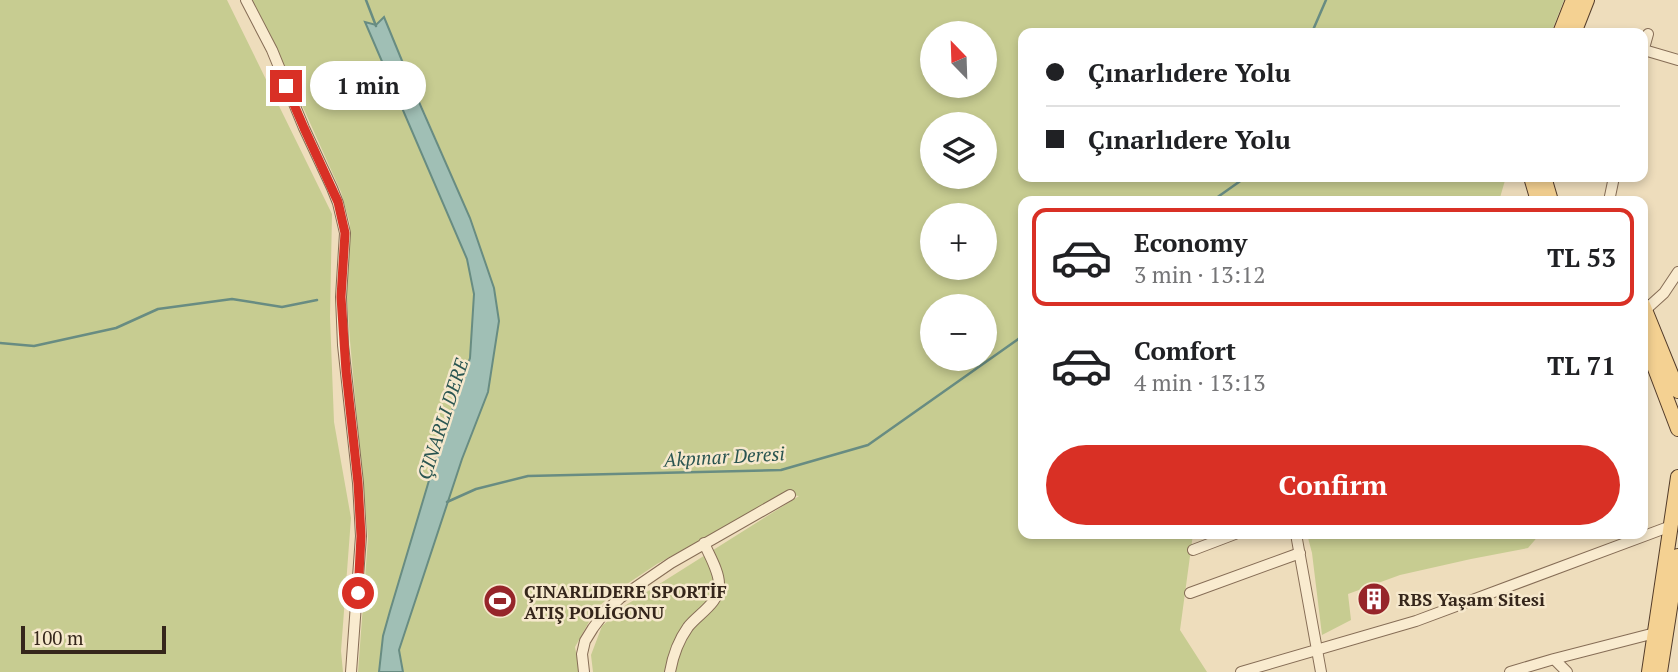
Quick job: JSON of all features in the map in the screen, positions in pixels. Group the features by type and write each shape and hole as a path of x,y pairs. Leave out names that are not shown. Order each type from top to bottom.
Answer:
{"main road":[{"path":"1562,28 1573,0"},
{"path":"1576,28 1587,0"},
{"path":"1648,319 1678,391"},
{"path":"1648,350 1678,429"},
{"path":"1649,672 1667,631 1671,526 1678,484"},
{"path":"1661,672 1678,556"}],"street":[{"path":"246,0 272,50 338,202 345,233 341,297 361,536 351,672"},
{"path":"1648,52 1678,60"},
{"path":"1648,306 1664,293 1678,272"},
{"path":"584,672 582,654 585,641 605,612 620,598 705,543 790,495"},
{"path":"1648,535 1671,526"},
{"path":"1193,550 1222,539"},
{"path":"1297,539 1321,672"},
{"path":"1241,672 1416,621 1636,539"},
{"path":"670,672 680,640 690,624 718,593 718,577 705,543"},
{"path":"1190,593 1300,553"},
{"path":"1510,672 1667,631"},
{"path":"1554,659 1567,672"}],"green space":[{"path":"0,0 227,0 332,214 330,317 334,422 351,518 341,651 343,672 0,672"},
{"path":"252,0 1564,0 1553,28 1018,28 1018,182 1505,182 1500,196 1018,196 1018,539 1192,539 1180,630 1207,672 593,672 591,655 602,626 626,605 799,496 784,494 657,564 615,592 596,609 575,647 580,672 403,672 399,650 462,459 488,392 499,321 494,288 470,218 384,18 376,26 366,22 467,259 474,294 470,358 439,447 390,611 383,636 379,672 358,672 368,538 346,282 350,224 341,192"},
{"path":"1308,539 1536,539 1528,548 1400,575 1348,594 1351,620 1322,635"}],"water":[{"path":"384,17 470,218 494,288 499,321 488,392 462,459 399,650 403,672 379,672 383,636 439,447 470,358 474,294 467,259 365,22 376,25"}],"waterway":[{"path":"366,0 376,26"},
{"name":"Akpınar Deresi","path":"1314,28 1326,0"},
{"name":"Akpınar Deresi","path":"1219,196 1239,182"},
{"path":"0,343 34,346 116,328 158,309 232,299 282,307 317,300"},
{"name":"Akpınar Deresi","path":"447,502 476,489 528,476 781,470 868,445 1018,339"}],"place":[{"name":"RBS Yaşam Sitesi","path":"1374,599"},
{"name":"ÇINARLIDERE SPORTİF ATIŞ POLİGONU","path":"500,601"}],"route":[{"path":"286,86 338,202 345,233 341,297 358,483 361,536 358,593"}],"water label":[{"name":"ÇINARLI DERE","path":"442,419"}]}
